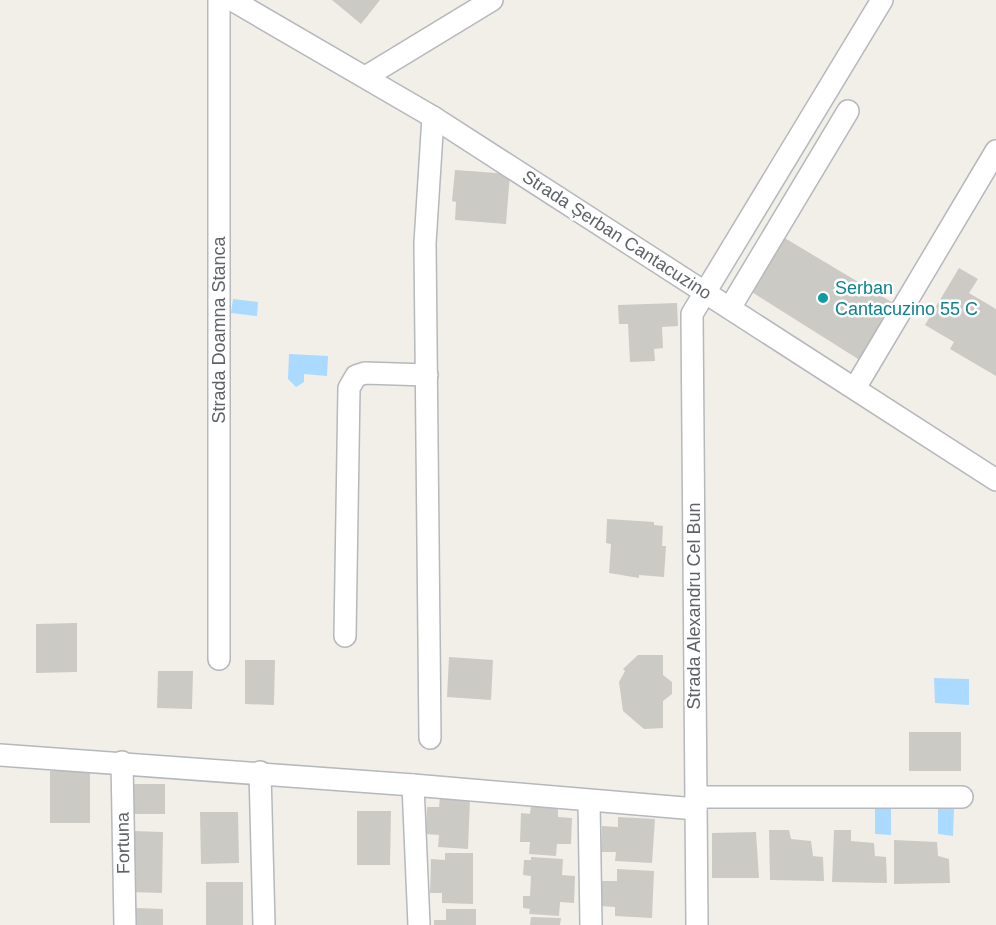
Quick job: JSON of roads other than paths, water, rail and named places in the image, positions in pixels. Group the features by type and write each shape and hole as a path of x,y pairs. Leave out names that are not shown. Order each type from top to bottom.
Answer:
{"street":[{"name":"Strada Doamna Stanca","path":"219,0 219,659"},
{"name":"Strada Șerban Cantacuzino","path":"232,0 367,76 434,117 996,480"},
{"path":"367,76 492,0"},
{"name":"Strada Alexandru Cel Bun","path":"697,925 692,314 882,0"},
{"path":"730,308 848,111"},
{"path":"430,738 425,243 434,117"},
{"path":"855,388 996,151"},
{"path":"345,636 349,388 356,376 365,373 427,375"},
{"path":"0,755 260,772 589,802 696,803 962,797"},
{"name":"Fortuna","path":"122,762 125,925"},
{"path":"260,772 264,925"},
{"path":"413,786 419,925"},
{"path":"589,802 591,925"}],"water":[{"path":"233,299 258,302 257,316 231,313"},
{"path":"289,354 328,356 327,376 304,374 304,382 296,387 288,379"},
{"path":"934,678 969,679 969,705 935,703"},
{"path":"938,807 954,808 953,836 938,834"},
{"path":"875,808 891,808 891,835 875,834"}],"place":[{"name":"Serban Cantacuzino 55 C","path":"823,298"}]}
